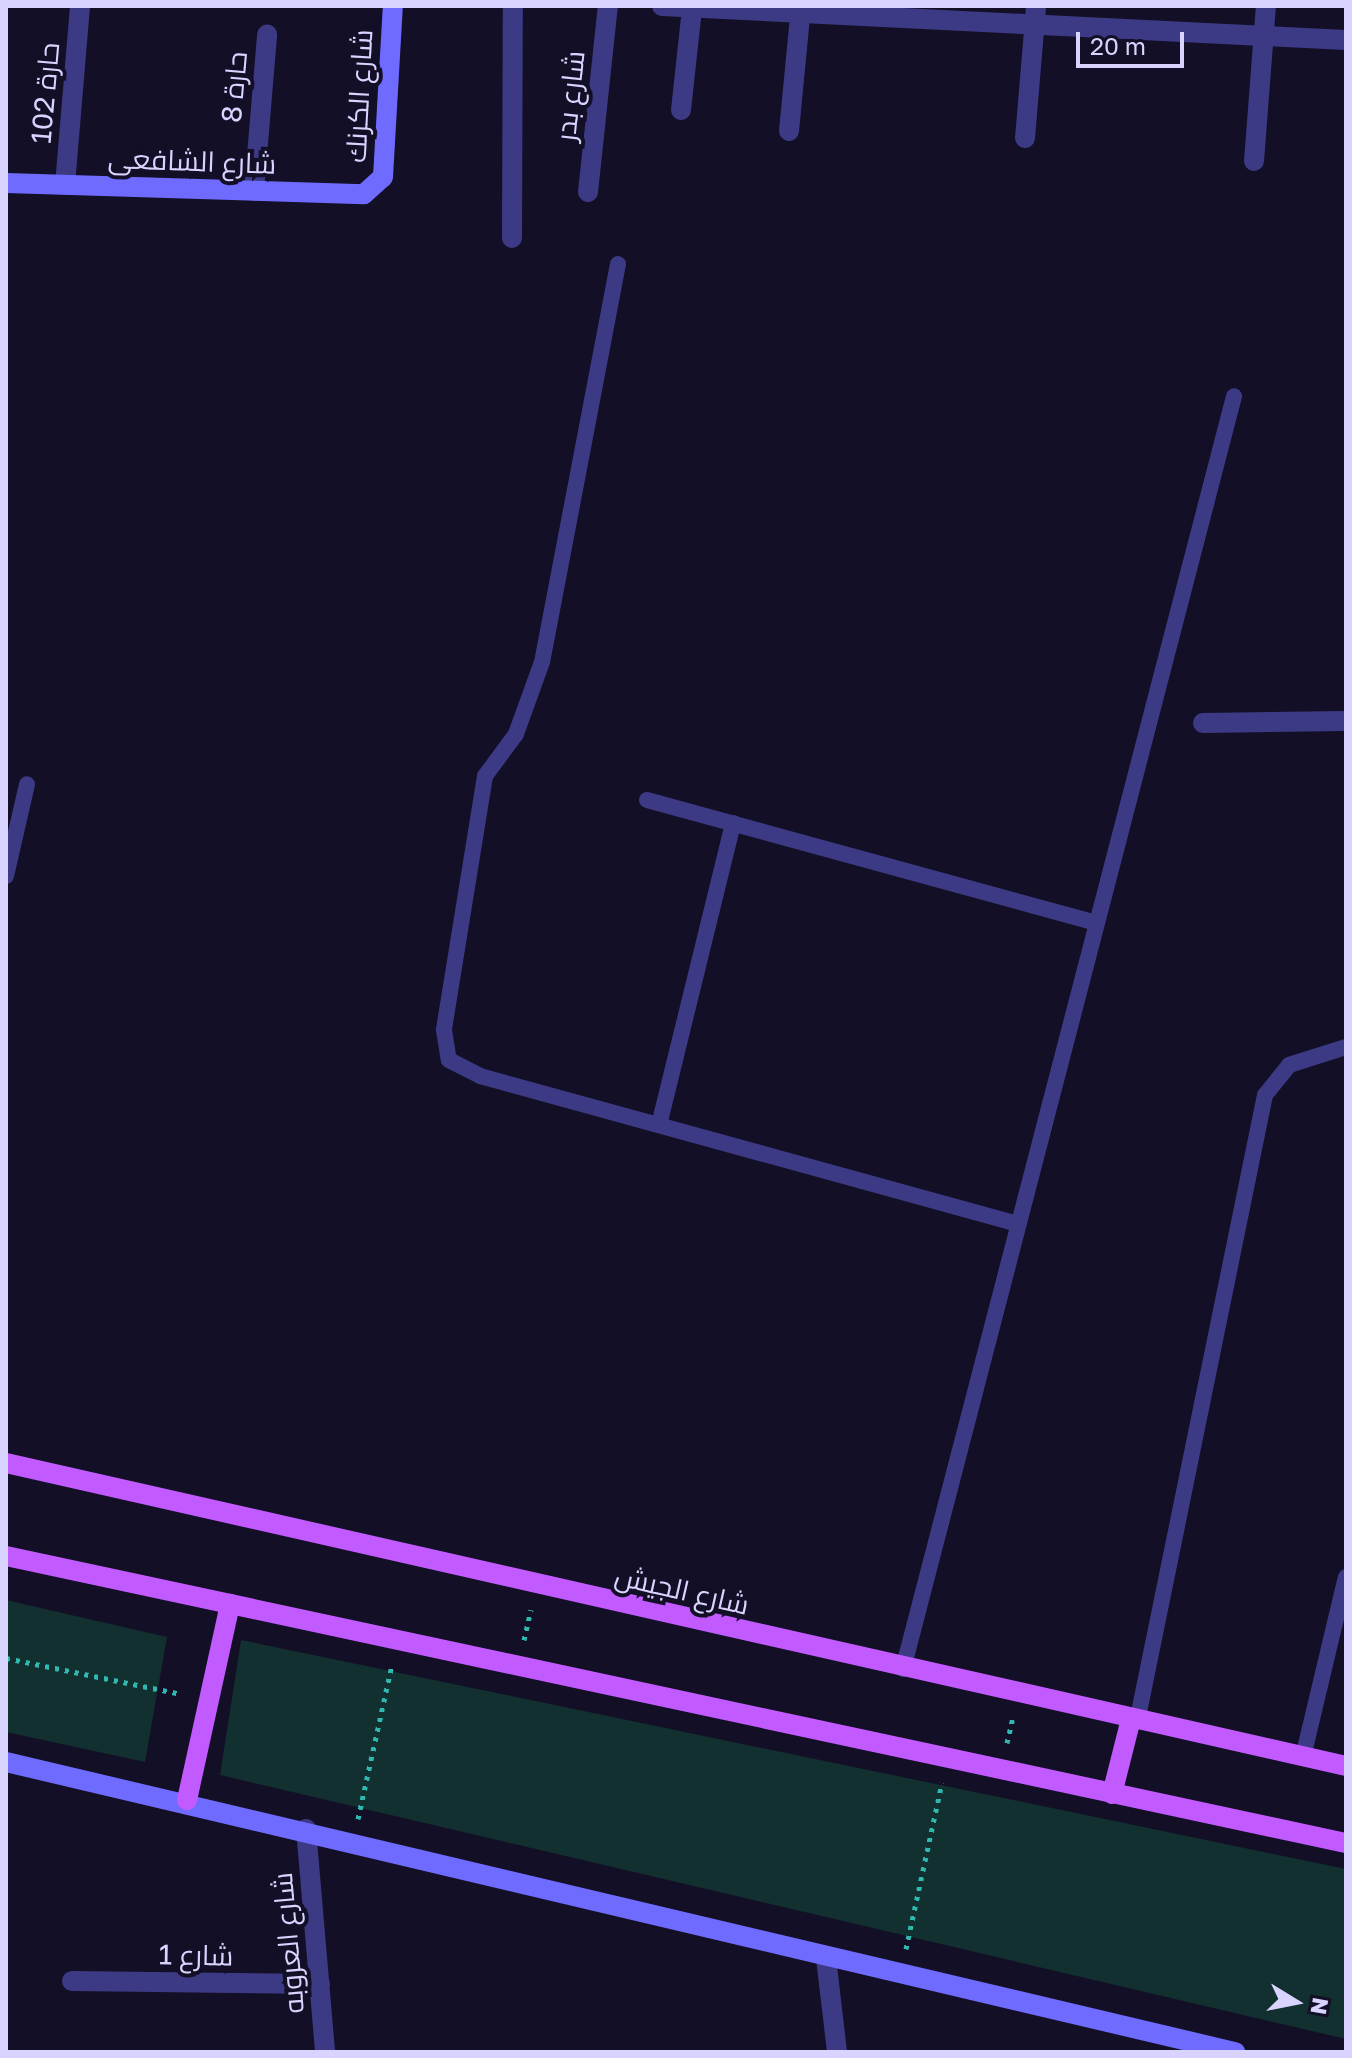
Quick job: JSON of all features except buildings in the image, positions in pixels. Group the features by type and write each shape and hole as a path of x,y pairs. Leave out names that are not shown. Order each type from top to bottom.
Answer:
{"main road":[{"name":"شارع الجيش","path":"6,1463 903,1669 1346,1766"},
{"path":"6,1556 1346,1843"},
{"path":"187,1800 230,1604"},
{"path":"1112,1794 1134,1720"}],"street":[{"name":"حارة 102","path":"65,185 80,6"},
{"name":"شارع الكرنك","path":"376,188 385,164 393,6"},
{"path":"512,238 513,6"},
{"name":"شارع بدر","path":"588,192 608,6"},
{"path":"662,6 1035,16 1346,40"},
{"path":"1254,161 1266,6"},
{"path":"681,110 692,8"},
{"path":"789,131 801,10"},
{"path":"1025,138 1035,16"},
{"name":"حارة 8","path":"254,191 267,35"},
{"name":"شارع الشافعى","path":"6,183 254,191 376,188"},
{"path":"1203,723 1346,721"},
{"path":"6,1762 187,1800 826,1958 1235,2052"},
{"name":"شارع العروبه","path":"306,1829 325,2052"},
{"path":"826,1958 837,2052"},
{"name":"شارع 1","path":"72,1981 320,1984"}],"lane":[{"path":"618,264 542,662 516,734 485,776 444,1030 449,1060 480,1076 1018,1224"},
{"path":"903,1669 1234,396"},
{"path":"6,876 27,784"},
{"path":"647,800 1096,923"},
{"path":"659,1125 733,823"},
{"path":"1134,1720 1265,1095 1289,1065 1346,1047"},
{"path":"1303,1757 1346,1577"}],"path":[{"path":"519,1666 536,1586"},
{"path":"354,1840 398,1640"},
{"path":"6,1658 209,1701"},
{"path":"1001,1770 1018,1693"},
{"path":"900,1975 948,1758"}],"green space":[{"path":"6,1600 167,1637 145,1762 6,1732"},
{"path":"241,1640 1346,1869 1346,2039 220,1775"}]}
